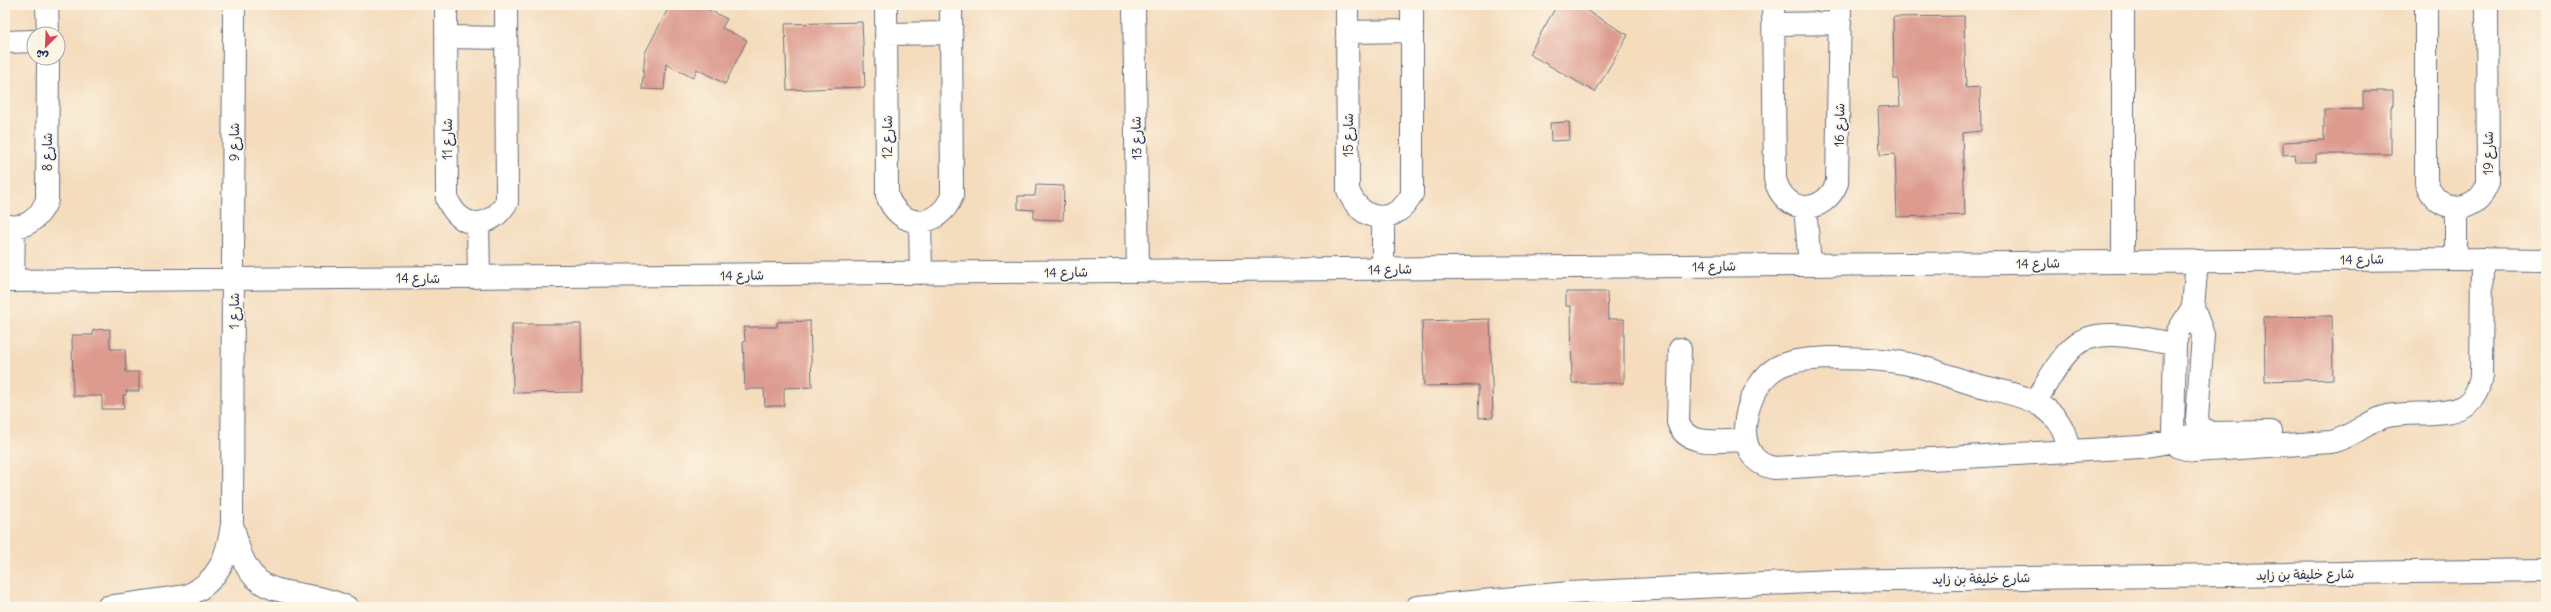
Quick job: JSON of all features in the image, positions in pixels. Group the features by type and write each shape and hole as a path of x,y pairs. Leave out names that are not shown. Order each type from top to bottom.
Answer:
{"street":[{"path":"47,5 48,26"},
{"name":"شارع 9","path":"234,5 235,279"},
{"name":"شارع 11","path":"446,5 447,199 452,211 463,220 478,224"},
{"path":"479,277 478,224 489,221 500,214 507,202 506,5"},
{"name":"شارع 12","path":"886,5 887,195 896,212 904,218 920,221"},
{"path":"921,273 920,221 934,218 942,213 952,196 951,5"},
{"name":"شارع 13","path":"1134,5 1138,271"},
{"name":"شارع 15","path":"1347,5 1348,190 1352,202 1361,211 1372,216 1384,217"},
{"path":"1383,269 1384,217 1397,213 1406,205 1412,194 1412,5"},
{"path":"2123,5 2123,262"},
{"path":"2426,5 2426,182 2429,190 2440,203 2456,208 2456,259"},
{"name":"شارع 19","path":"2456,208 2476,201 2485,191 2488,183 2487,5"},
{"name":"شارع 16","path":"1840,14 1837,183 1834,192 1826,200 1816,206 1805,207 1794,205 1785,199 1778,190 1775,179 1774,15 1840,14"},
{"path":"1347,32 1412,31"},
{"path":"887,34 951,33"},
{"path":"446,37 506,38"},
{"path":"5,42 26,41"},
{"name":"شارع 8","path":"9,281 10,226 32,221 42,212 47,200 48,66"},
{"path":"1805,207 1810,265"},
{"name":"شارع 14","path":"235,279 2197,261 2456,259 2546,260"},
{"path":"2193,307 2178,331 2175,344 2173,434 2179,447 2194,451 2331,442 2356,433 2364,426 2385,417 2450,412 2462,407 2472,399 2480,384 2481,376 2482,259"},
{"path":"2197,261 2193,307 2203,335 2197,418 2203,431"},
{"name":"شارع 1","path":"9,281 235,279 232,525 224,562 218,574 199,591 174,599 108,607"},
{"path":"2035,402 2073,347 2089,337 2109,335 2175,344"},
{"path":"1680,349 1678,422 1683,432 1687,436 1698,440 1746,440"},
{"path":"2069,451 2065,430 2052,414 2035,402 1927,369 1890,360 1856,358 1793,361 1774,370 1758,384 1748,407 1746,440 1751,456 1756,461 1775,468 2140,448 2175,441 2203,431 2212,433 2356,433"},
{"name":"شارع 1","path":"232,525 241,559 247,569 264,586 287,594 332,600 347,607"},
{"name":"شارع خليفة بن زايد","path":"1417,607 1570,593 1831,581 2546,570"}],"building":[{"path":"670,5 699,5 727,19 722,28 747,40 725,84 697,69 693,78 666,64 664,90 642,89 645,53"},
{"path":"1557,5 1577,5 1628,35 1595,92 1529,54"},
{"path":"1964,16 1966,88 1980,87 1981,131 1962,133 1965,215 1897,217 1895,154 1880,155 1878,107 1900,106 1898,79 1894,79 1893,17"},
{"path":"862,22 865,87 787,90 785,24"},
{"path":"2363,91 2393,91 2393,106 2391,106 2391,154 2316,154 2316,162 2296,162 2295,154 2283,155 2283,142 2324,140 2324,110 2363,109"},
{"path":"1569,122 1570,140 1551,141 1550,123"},
{"path":"1036,185 1064,186 1063,220 1034,219 1034,210 1018,209 1018,196 1035,196"},
{"path":"1566,292 1607,292 1608,319 1624,319 1624,383 1572,383 1571,306 1566,306"},
{"path":"2332,316 2333,379 2265,381 2264,317"},
{"path":"1490,319 1493,417 1479,418 1478,385 1424,386 1422,321"},
{"path":"810,321 812,387 784,388 784,406 765,406 764,389 745,389 743,342 745,342 744,327 777,327 777,322"},
{"path":"512,324 581,324 582,392 513,393"},
{"path":"110,329 110,349 125,349 126,372 139,372 139,391 126,391 126,395 123,395 124,409 102,409 102,396 73,396 72,335 93,335 93,330"}]}
